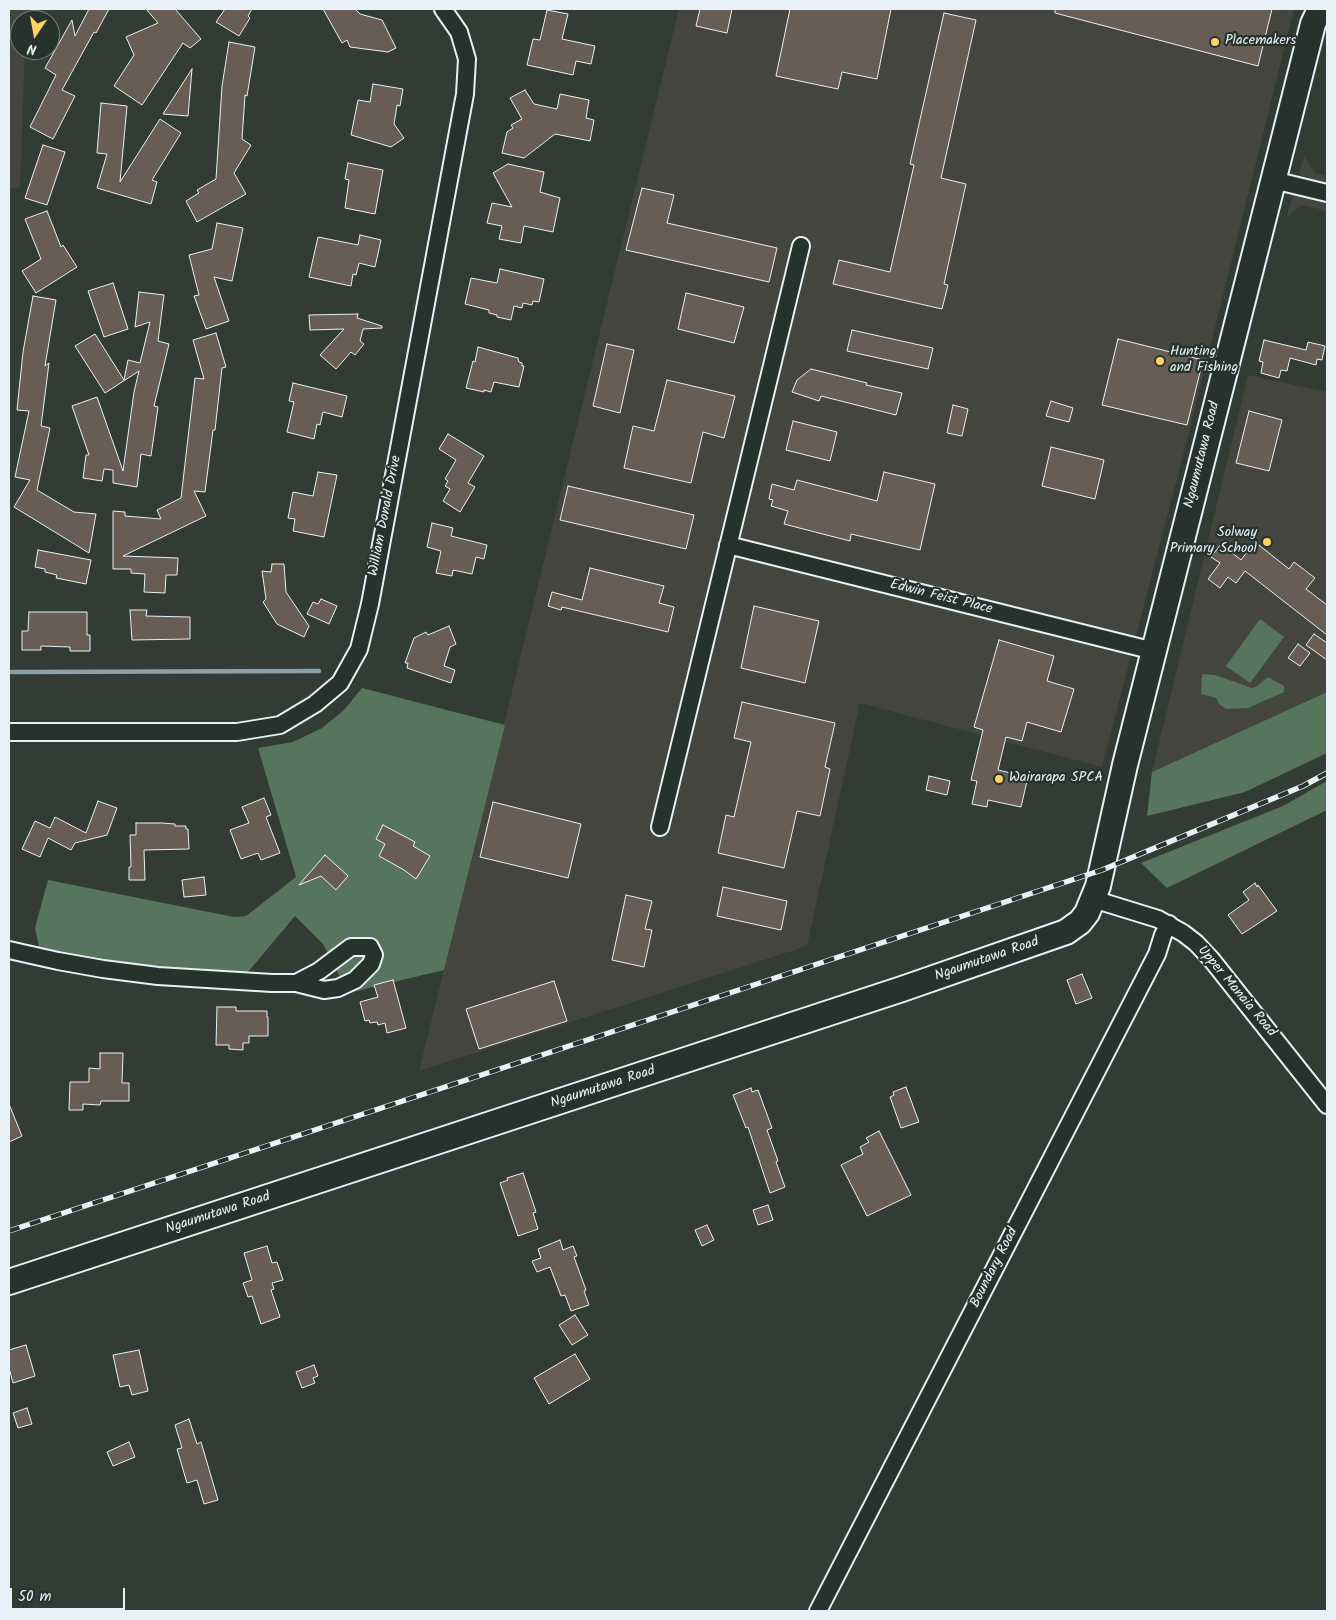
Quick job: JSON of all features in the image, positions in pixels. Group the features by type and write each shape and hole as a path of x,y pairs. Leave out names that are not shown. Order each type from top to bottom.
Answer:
{"main road":[{"name":"Ngaumutawa Road","path":"9,1282 686,1061 1048,939 1066,932 1080,922 1094,899 1102,870 1119,789 1314,14"}],"street":[{"name":"William Donald Drive","path":"9,732 237,732 280,725 315,704 340,683 359,649 370,604 465,94 467,59 459,32 442,9"},
{"path":"1273,180 1327,194"},
{"path":"660,827 801,246"},
{"name":"Edwin Feist Place","path":"728,545 1154,651"},
{"name":"Upper Manaia Road","path":"1094,899 1143,913 1169,924 1196,943 1211,959 1327,1104"},
{"name":"Boundary Road","path":"818,1611 1157,954 1169,924"},
{"path":"9,950 103,969 158,976 296,983"}],"shaded area":[{"path":"9,9 26,9 10,10 10,60 25,60 20,187 9,188"},
{"path":"679,9 1294,9 1189,432 1102,767 860,703 807,946 419,1071"},
{"path":"1304,156 1315,173 1327,176 1327,211 1302,205 1286,218"},
{"name":"Solway Primary School","path":"1248,375 1327,392 1327,692 1152,772"}],"green space":[{"path":"1260,619 1284,637 1250,683 1226,666"},
{"path":"1202,674 1215,675 1252,688 1268,677 1284,686 1284,692 1248,708 1226,709 1220,705 1216,698 1201,694"},
{"path":"362,688 505,725 444,970 348,993 323,944 295,916 243,978 41,956 35,928 48,880 234,917 246,916 296,877 258,748 293,742 322,728 344,710"},
{"path":"1327,692 1327,753 1245,792 1147,816 1152,772"},
{"path":"1327,781 1327,810 1167,888 1141,863 1283,806"}],"building":[{"path":"89,9 109,9 62,90 75,96 53,139 30,127 56,75 45,68 50,60 60,60 60,41 72,20 75,36"},
{"path":"146,9 175,9 201,39 190,48 183,43 142,105 114,86 134,55 126,37 158,23"},
{"path":"225,9 252,9 248,16 250,18 239,36 216,22"},
{"path":"323,9 355,9 360,14 382,20 396,48 388,52 350,47 347,40 342,43"},
{"path":"700,9 732,9 727,33 696,26"},
{"path":"790,9 891,9 877,79 842,72 838,89 776,76"},
{"name":"Placemakers","path":"1055,9 1272,9 1258,66 1055,13"},
{"path":"547,10 568,14 562,39 595,46 591,64 576,61 573,75 527,65 533,39 540,40"},
{"path":"944,13 976,20 941,178 966,184 944,284 948,285 942,309 833,284 839,260 890,272 914,165 910,164"},
{"path":"229,42 255,47 247,96 245,95 242,139 251,145 234,173 246,194 197,222 186,201 199,193 197,190 216,179 222,86"},
{"path":"192,69 188,116 163,114"},
{"path":"373,84 403,89 400,106 397,105 394,124 404,138 391,147 351,135 358,100 370,102"},
{"path":"525,90 534,104 557,109 560,94 589,100 586,118 594,120 590,141 555,134 524,158 502,153 507,132 513,128 511,125 522,119 510,98"},
{"path":"101,103 127,106 120,182 160,119 181,133 152,180 157,182 151,204 97,188 107,154 97,153"},
{"path":"43,145 65,152 47,205 25,198"},
{"path":"348,163 383,170 375,214 345,208 349,180 345,179"},
{"path":"508,164 544,172 540,192 560,198 553,232 524,226 521,243 499,239 502,226 487,223 492,203 512,207 493,173"},
{"path":"642,188 674,195 667,223 777,248 769,282 626,250"},
{"path":"47,211 61,247 63,245 77,267 36,293 22,271 41,259 25,219"},
{"path":"217,223 243,228 232,281 214,277 229,321 206,329 194,296 199,295 189,255 212,249"},
{"path":"360,235 381,240 375,267 359,263 356,275 353,274 351,286 309,277 318,237 358,245"},
{"path":"500,269 544,279 539,302 533,301 532,305 523,303 522,308 514,306 511,320 497,317 497,315 489,313 489,310 465,304 471,278 497,283"},
{"path":"113,283 128,329 104,337 88,291"},
{"path":"139,292 164,295 158,341 169,344 154,406 158,407 151,456 141,454 137,487 113,483 113,470 104,469 102,481 83,478 86,455 89,455 72,406 97,397 123,471 134,392 139,371 105,393 75,346 95,334 124,380 128,360 140,363 150,322 135,327"},
{"path":"686,293 744,307 734,343 678,329"},
{"path":"33,296 56,300 45,366 49,363 41,426 50,428 37,490 74,512 96,514 89,553 14,507 30,480 15,477 29,411 17,410 23,352"},
{"path":"358,314 357,318 382,326 382,328 363,329 360,341 364,344 355,355 351,352 336,369 320,355 344,329 310,330 309,315"},
{"path":"852,330 933,348 928,369 847,351"},
{"path":"216,333 226,367 222,368 205,492 194,491 206,516 123,556 178,558 177,575 166,575 165,593 144,592 145,574 131,573 131,569 113,569 113,511 125,512 125,516 161,519 157,510 181,498 195,378 204,379 193,340"},
{"path":"1118,339 1203,360 1187,425 1102,405"},
{"path":"1264,340 1306,350 1308,342 1325,346 1322,360 1317,359 1316,365 1290,358 1287,371 1281,370 1279,378 1261,373 1263,362 1259,361"},
{"path":"607,344 634,350 620,413 593,406"},
{"path":"478,347 518,358 522,366 524,366 519,387 494,382 491,392 466,388"},
{"path":"811,369 902,393 896,415 821,396 819,401 792,392 797,380"},
{"path":"667,380 735,396 724,438 703,432 691,483 624,468 633,426 654,431"},
{"path":"293,383 347,396 342,417 323,412 320,425 317,424 314,439 287,432 294,402 289,401"},
{"path":"1051,401 1073,408 1069,422 1046,416"},
{"path":"953,405 968,409 962,436 947,433"},
{"path":"1249,411 1282,420 1269,471 1236,463"},
{"path":"793,421 837,432 830,461 786,450"},
{"path":"448,434 484,456 468,483 475,487 460,512 443,501 450,489 445,486 448,481 445,479 456,460 439,449"},
{"path":"1051,447 1104,460 1095,499 1042,486"},
{"path":"318,472 337,475 324,537 293,531 295,519 288,518 293,492 313,496"},
{"path":"884,472 935,484 920,550 851,534 850,541 784,524 788,511 771,506 773,500 769,499 772,484 794,490 797,480 877,501"},
{"path":"568,486 694,515 686,549 560,520"},
{"path":"432,523 453,528 451,536 487,545 484,559 476,557 472,574 453,570 452,576 436,573 441,551 427,547"},
{"path":"1255,542 1289,569 1294,562 1315,578 1306,589 1327,605 1327,635 1245,571 1236,583 1228,577 1220,588 1208,579 1220,563 1211,557 1221,544 1241,560"},
{"path":"38,550 91,560 86,584 56,578 57,575 45,572 45,569 35,567"},
{"path":"272,564 284,564 286,592 309,626 304,637 277,624 263,602 266,599 262,571 271,572"},
{"path":"590,568 664,586 659,603 674,607 668,632 562,607 561,610 548,606 552,592 582,600"},
{"path":"321,599 337,606 329,624 307,614 313,602 318,604"},
{"path":"754,606 819,621 805,683 741,668"},
{"path":"130,610 147,610 146,616 190,617 190,639 132,640"},
{"path":"29,612 87,612 87,635 90,635 90,651 70,651 70,647 41,646 41,650 22,650 22,631 28,631"},
{"path":"449,626 456,644 450,647 444,666 455,670 451,683 407,668 408,663 405,663 414,638 426,632 428,635"},
{"path":"1314,634 1327,643 1327,660 1306,645"},
{"path":"999,640 1054,656 1047,681 1074,689 1061,732 1027,722 1022,741 1006,737 998,770 1028,777 1021,807 988,800 987,807 972,804 977,781 971,780 983,730 974,727"},
{"path":"1298,644 1310,653 1300,666 1288,658"},
{"path":"742,702 835,723 825,767 830,769 820,816 797,811 784,868 718,853 726,815 734,817 751,742 734,738"},
{"path":"929,776 950,781 947,795 926,790"},
{"path":"264,798 271,815 266,817 280,853 261,860 258,853 241,859 230,830 249,823 242,807"},
{"path":"98,801 117,808 107,835 75,843 71,850 48,838 40,857 22,849 35,821 50,828 55,817 86,833"},
{"path":"493,802 581,824 568,878 480,857"},
{"path":"136,823 162,823 186,826 186,829 188,829 189,849 144,850 145,880 129,880 129,867 131,867 130,835 136,835"},
{"path":"383,825 415,842 413,846 430,856 416,879 379,856 385,844 376,839"},
{"path":"325,855 348,876 336,890 321,876 299,885"},
{"path":"204,877 206,895 184,897 182,880"},
{"path":"1255,883 1277,911 1242,934 1228,915 1249,900 1243,892"},
{"path":"723,887 787,901 781,930 717,916"},
{"path":"626,895 652,901 645,929 652,930 644,967 612,960"},
{"path":"1082,974 1092,998 1076,1004 1067,980"},
{"path":"393,980 406,1028 387,1033 385,1023 378,1025 377,1022 370,1023 369,1020 365,1021 360,1002 378,997 374,985"},
{"path":"554,981 567,1021 479,1049 466,1009"},
{"path":"217,1007 236,1007 236,1011 267,1011 268,1036 249,1036 249,1043 243,1043 243,1050 229,1049 229,1045 216,1045"},
{"path":"100,1053 123,1053 122,1083 129,1083 129,1101 101,1101 100,1105 83,1104 83,1110 69,1110 70,1082 89,1082 89,1068 100,1069"},
{"path":"906,1087 919,1122 901,1128 890,1097 894,1095 893,1092"},
{"path":"751,1088 752,1092 758,1090 772,1128 767,1130 785,1187 770,1193 748,1127 746,1128 733,1095"},
{"path":"9,1104 22,1136 9,1142"},
{"path":"879,1131 911,1195 867,1216 841,1165 863,1154 860,1147 869,1142 866,1138"},
{"path":"523,1173 536,1212 533,1213 538,1229 518,1236 500,1183 508,1180 507,1178"},
{"path":"768,1205 773,1220 758,1225 753,1210"},
{"path":"707,1225 714,1240 702,1246 695,1230"},
{"path":"560,1240 563,1250 573,1246 577,1256 574,1257 586,1290 584,1291 589,1305 571,1311 565,1295 561,1296 550,1267 537,1272 532,1261 541,1258 538,1249"},
{"path":"267,1246 272,1263 277,1262 283,1280 272,1283 274,1289 271,1290 280,1317 261,1324 252,1296 248,1297 243,1283 252,1280 244,1253"},
{"path":"575,1315 588,1335 572,1345 559,1325"},
{"path":"26,1345 35,1376 13,1383 9,1368 9,1350"},
{"path":"139,1350 148,1391 132,1395 129,1385 120,1387 113,1355"},
{"path":"575,1354 590,1379 549,1404 534,1378"},
{"path":"314,1365 318,1376 313,1378 315,1383 302,1388 296,1372"},
{"path":"27,1408 32,1424 18,1428 13,1413"},
{"path":"189,1419 197,1444 201,1442 218,1500 204,1504 197,1480 187,1483 177,1449 182,1448 175,1425"},
{"path":"129,1442 135,1457 113,1466 107,1452"}],"waterway":[{"path":"9,672 319,671"}],"railway":[{"path":"9,1231 1102,870 1303,786 1327,773"}],"place":[{"name":"Placemakers","path":"1215,42"},
{"name":"Hunting and Fishing","path":"1160,361"},
{"name":"Solway Primary School","path":"1267,542"},
{"name":"Wairarapa SPCA","path":"999,779"}]}
